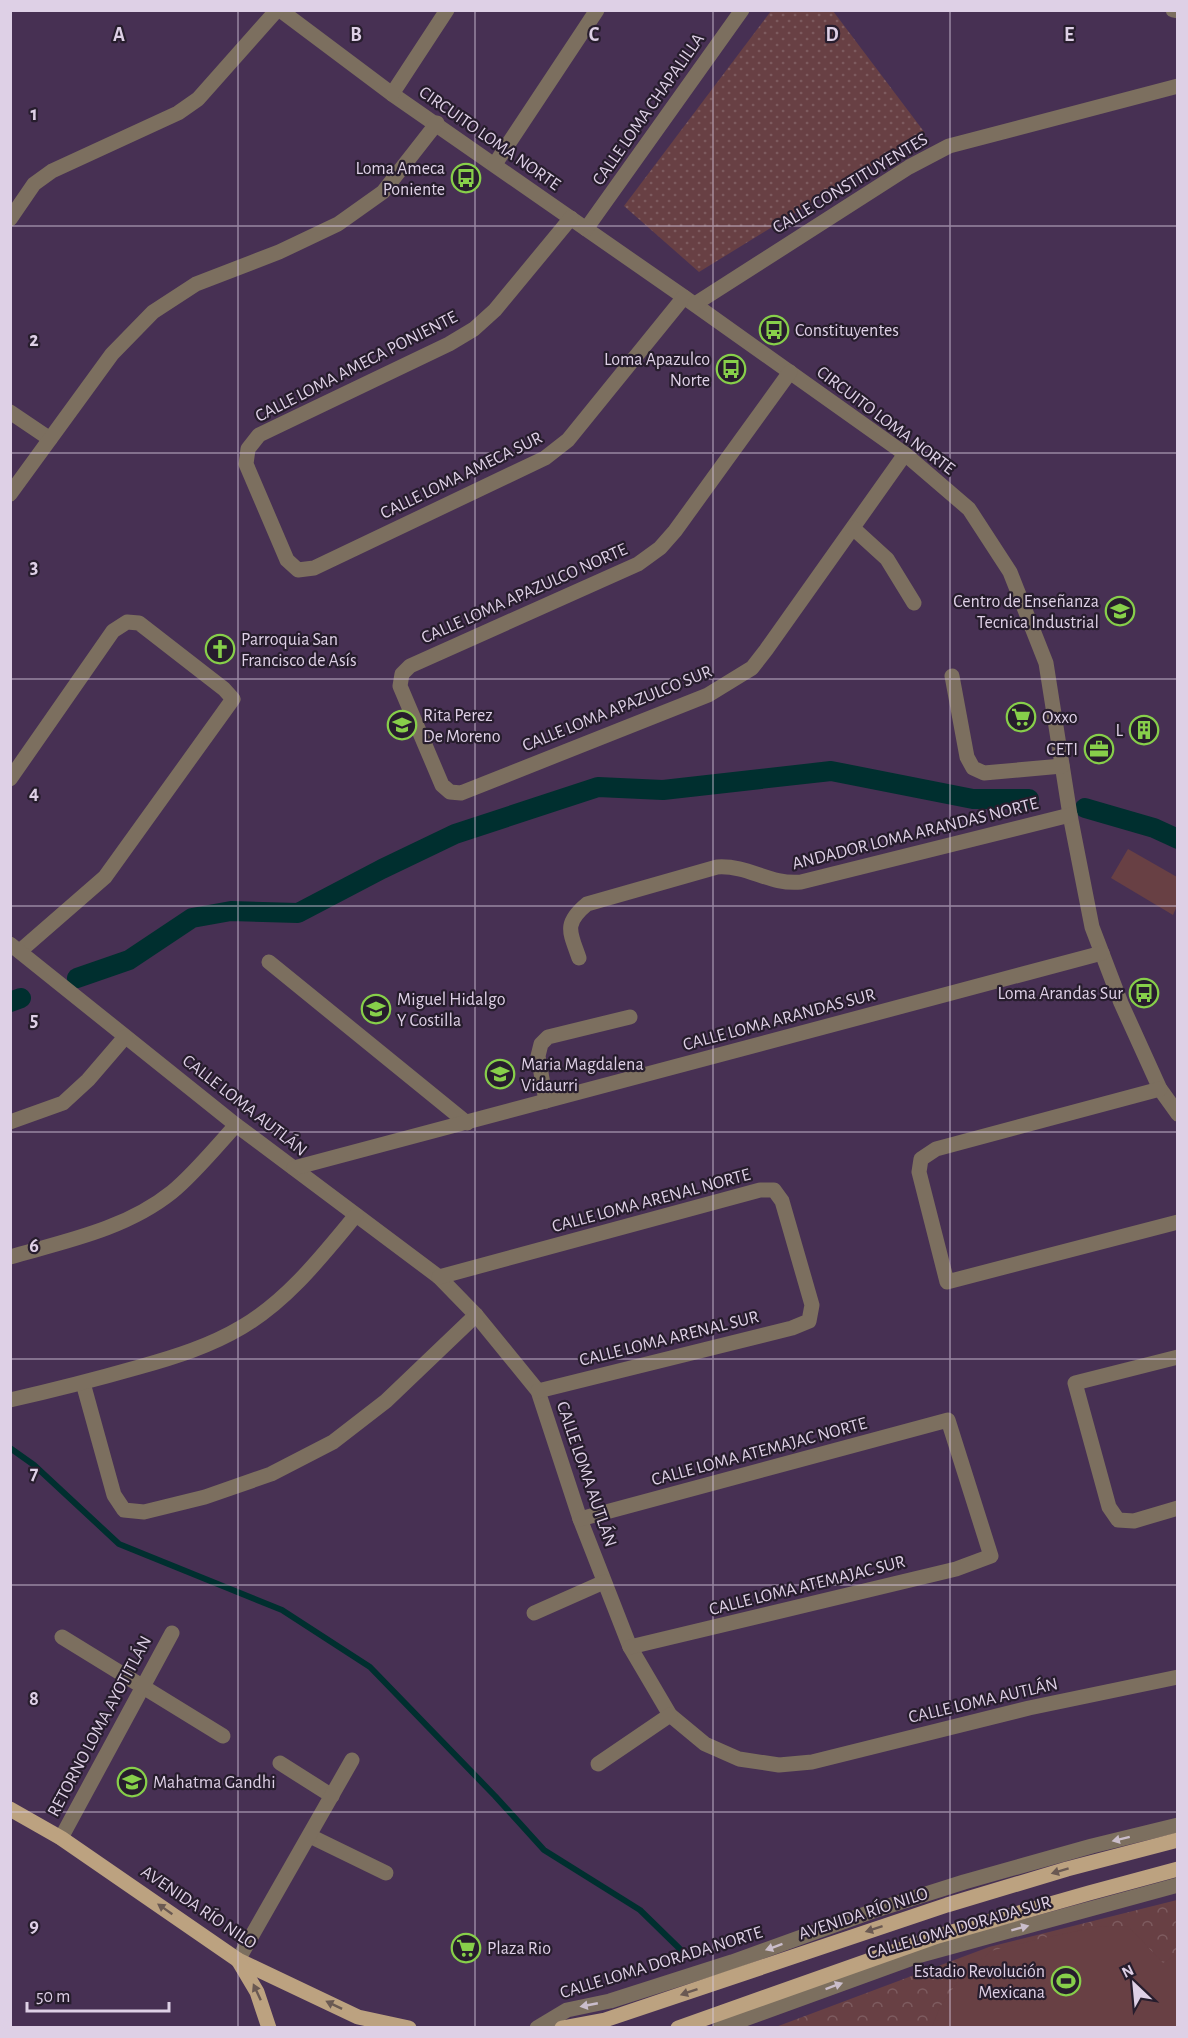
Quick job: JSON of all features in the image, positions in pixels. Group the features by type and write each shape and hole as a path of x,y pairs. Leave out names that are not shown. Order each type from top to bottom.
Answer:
{"main road":[{"name":"AVENIDA RÍO NILO","path":"10,1809 61,1838 238,1959 360,2022 409,2028"},
{"name":"AVENIDA RÍO NILO","path":"562,2028 605,2020 947,1905 1067,1869 1178,1840"},
{"path":"678,2028 938,1936 1043,1914 1178,1869"},
{"path":"238,1959 257,1992 269,2028"}],"street":[{"name":"CIRCUITO LOMA NORTE","path":"279,10 392,94 690,300 905,454 969,509 1010,572 1046,663 1070,815 1092,927 1121,1003 1160,1089 1178,1114"},
{"path":"10,219 34,184 52,171 178,113 198,99 279,10"},
{"path":"392,94 447,10"},
{"path":"495,164 597,10"},
{"name":"CALLE LOMA CHAPALILLA","path":"586,229 742,10"},
{"name":"CALLE CONSTITUYENTES","path":"690,300 909,166 949,146 1178,86"},
{"path":"10,494 112,354 153,312 196,284 279,252 338,224 383,192 437,123"},
{"name":"CALLE LOMA AMECA PONIENTE","path":"298,570 286,560 246,464 248,449 259,435 449,344 474,329 495,310 571,218"},
{"name":"CALLE LOMA AMECA SUR","path":"298,570 314,568 545,458 568,440 690,300"},
{"name":"CALLE LOMA APAZULCO NORTE","path":"450,792 442,785 400,686 402,674 410,666 638,564 660,548 675,531 790,372"},
{"path":"10,412 50,438"},
{"name":"CALLE LOMA APAZULCO SUR","path":"450,792 461,793 708,695 752,668 905,454"},
{"path":"853,528 887,559 914,603"},
{"path":"10,779 113,631 127,621 139,623 224,688 233,699 105,877 15,948"},
{"path":"952,676 967,757 973,768 984,773 1062,766"},
{"name":"ANDADOR LOMA ARANDAS NORTE","path":"579,958 570,931 573,916 587,904 717,867 743,868 786,884 801,882 1070,815"},
{"name":"CALLE LOMA AUTLÁN","path":"15,948 236,1125 439,1277 476,1315 538,1391 580,1519 630,1647 670,1715 705,1744 739,1759 779,1765 812,1762 1029,1708 1178,1677"},
{"name":"CALLE LOMA ARANDAS SUR","path":"294,1168 1102,953"},
{"path":"269,962 466,1123"},
{"path":"546,1101 538,1056 541,1044 548,1037 630,1017"},
{"path":"10,1122 63,1103 88,1080 125,1036"},
{"path":"1160,1089 936,1149 921,1159 919,1172 947,1282 1178,1222"},
{"path":"10,1257 100,1231 139,1214 173,1191 236,1125"},
{"name":"CALLE LOMA ARENAL NORTE","path":"439,1277 760,1190 774,1190 782,1201 812,1305 808,1321"},
{"path":"10,1400 83,1383 190,1352 242,1327 288,1292 356,1215"},
{"path":"83,1383 114,1495 124,1510 144,1512 205,1497 271,1474 333,1442 386,1401 476,1315"},
{"name":"CALLE LOMA ARENAL SUR","path":"538,1391 792,1328 808,1321"},
{"path":"1178,1357 1074,1383 1109,1507 1118,1520 1134,1521 1178,1508"},
{"name":"CALLE LOMA ATEMAJAC NORTE","path":"580,1519 948,1420 991,1556"},
{"name":"CALLE LOMA ATEMAJAC SUR","path":"630,1647 956,1569 991,1556"},
{"path":"534,1613 604,1581"},
{"name":"RETORNO LOMA AYOTITLÁN","path":"61,1838 172,1633"},
{"path":"62,1636 223,1736"},
{"path":"598,1764 670,1715"},
{"path":"238,1959 352,1760"},
{"path":"280,1763 332,1796"},
{"name":"CALLE LOMA DORADA NORTE","path":"537,2028 567,2010 610,2001 721,1966 879,1909 964,1882 1092,1846 1178,1825"},
{"path":"310,1836 386,1873"},
{"name":"CALLE LOMA DORADA SUR","path":"720,2028 921,1955 1043,1914 1178,1885"}],"green space":[{"path":"771,11 833,11 925,133 699,272 624,206"},
{"path":"1128,849 1177,877 1177,906 1173,915 1111,878"},
{"name":"Estadio Revolución Mexicana","path":"1177,1900 1177,2027 773,2028 989,1947"},
{"name":"Estadio Revolución Mexicana","path":"1102,1926 1129,1927 1163,1963 1177,1954 1177,2027 932,2027 940,2007 961,1977 991,1951"}],"waterway":[{"path":"77,978 129,960 192,918 231,911 298,913 455,834 598,787 663,790 831,771 973,799 1029,799"},
{"path":"1085,808 1154,828 1178,839"},
{"path":"10,1002 21,998"},
{"path":"10,1448 34,1465 119,1544 282,1610 370,1667 544,1850 640,1910 683,1952"}],"place":[{"name":"Loma Ameca Poniente","path":"466,178"},
{"name":"Constituyentes","path":"774,330"},
{"name":"Loma Apazulco Norte","path":"731,369"},
{"name":"Centro de Enseñanza Tecnica Industrial","path":"1120,611"},
{"name":"Parroquia San Francisco de Asís","path":"220,649"},
{"name":"Oxxo","path":"1021,717"},
{"name":"Rita Perez De Moreno","path":"402,725"},
{"name":"L","path":"1144,730"},
{"name":"CETI","path":"1099,749"},
{"name":"Loma Arandas Sur","path":"1144,993"},
{"name":"Miguel Hidalgo Y Costilla","path":"376,1009"},
{"name":"Maria Magdalena Vidaurri","path":"500,1074"},
{"name":"Mahatma Gandhi","path":"132,1782"},
{"name":"Plaza Rio","path":"466,1948"},
{"name":"Estadio Revolución Mexicana","path":"1066,1981"}]}
